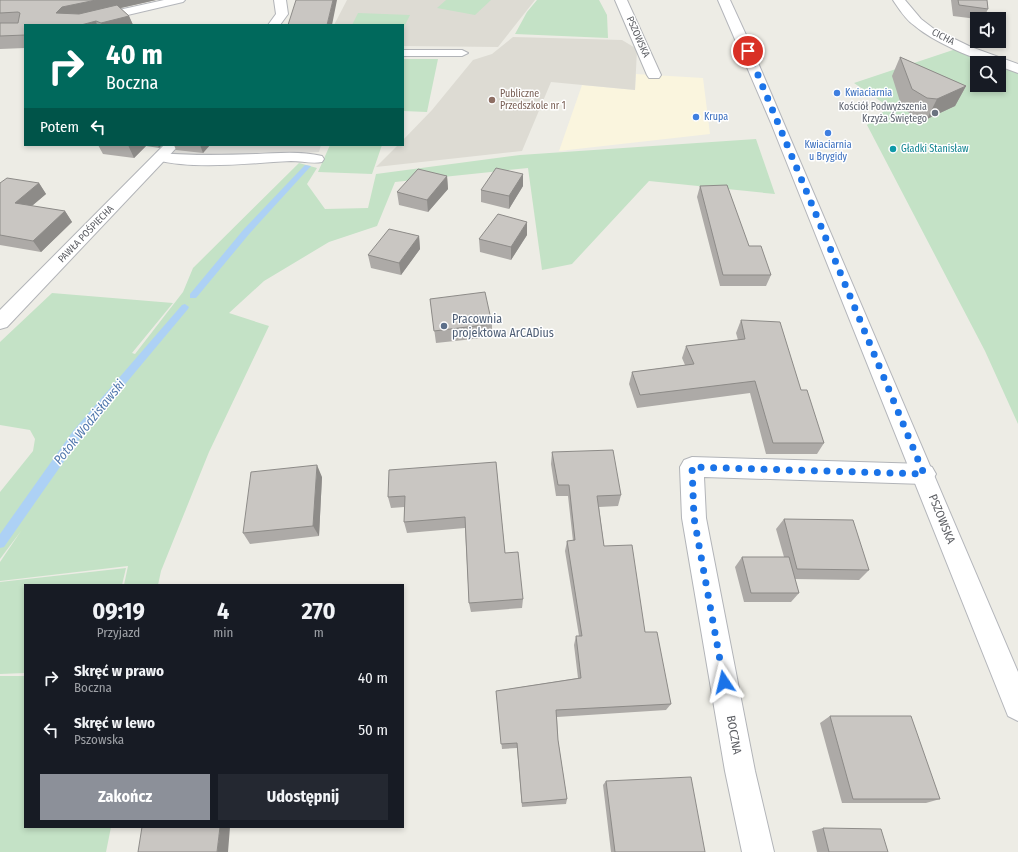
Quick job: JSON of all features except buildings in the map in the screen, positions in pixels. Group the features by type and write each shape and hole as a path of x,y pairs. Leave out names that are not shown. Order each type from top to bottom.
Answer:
{"street":[{"path":"74,24 179,0"},
{"path":"275,24 282,14 280,0"},
{"name":"PSZOWSKA","path":"621,0 654,75"},
{"name":"PSZOWSKA","path":"724,0 757,73 924,474 1018,706"},
{"name":"CICHA","path":"900,0 918,23 935,34 1018,69"},
{"name":"PAWŁA POŚPIECHA","path":"0,322 166,151"},
{"name":"BOCZNA","path":"758,852 740,771 694,518 692,467 924,474"}],"lane":[{"path":"404,53 462,52"},
{"path":"166,151 195,160 299,157 317,159"}],"shaded area":[{"path":"347,0 535,0 498,47 404,46 404,24 335,24"},
{"name":"Publiczne Przedszkole nr 1","path":"513,37 622,40 637,49 635,90 551,82 522,151 376,167 397,146 404,146 404,139 432,110 473,60 492,54"},
{"path":"636,74 703,78 710,134 559,151 582,85 635,90"},
{"path":"179,146 321,146 319,152 217,158 172,154"}],"green space":[{"path":"446,0 491,0 475,15 437,8"},
{"path":"537,0 599,0 607,15 608,38 515,34 527,12"},
{"path":"358,13 410,15 404,27 404,24 352,24"},
{"path":"959,48 979,56 970,56 970,92 1006,92 1006,67 1018,72 1018,424 985,351 867,125 889,107 854,83"},
{"path":"404,59 438,59 427,112 404,111"},
{"path":"756,139 775,194 649,181 572,264 542,270 528,168 395,182 377,226 329,242 264,281 229,313 269,326 209,452 161,571 158,584 124,584 128,566 0,581 0,562 21,531 0,559 0,492 33,451 35,439 30,430 0,425 0,342 52,293 173,303 132,353 135,354 183,292 193,268 299,163 317,168 307,184 325,209 368,208 376,174 520,155"},
{"path":"330,146 382,146 372,174 318,172"},
{"path":"126,568 122,584 24,584 24,673 0,674 0,582"},
{"path":"0,676 24,676 24,828 111,828 106,852 0,852"}],"waterway":[{"name":"Potok Wodzisławski","path":"193,296 247,231 307,166"},
{"name":"Potok Wodzisławski","path":"0,543 77,434 185,307"}],"place":[{"name":"Kwiaciarnia","path":"837,93"},
{"name":"Publiczne Przedszkole nr 1","path":"492,100"},
{"name":"Kościół Podwyższenia Krzyża Świętego","path":"935,113"},
{"name":"Krupa","path":"696,117"},
{"name":"Kwiaciarnia u Brygidy","path":"828,133"},
{"name":"Gładki Stanisław","path":"893,149"},
{"name":"Pracownia projektowa ArCADius","path":"444,326"}],"route":[{"path":"724,682 694,518 692,467 924,474 748,51"}]}
